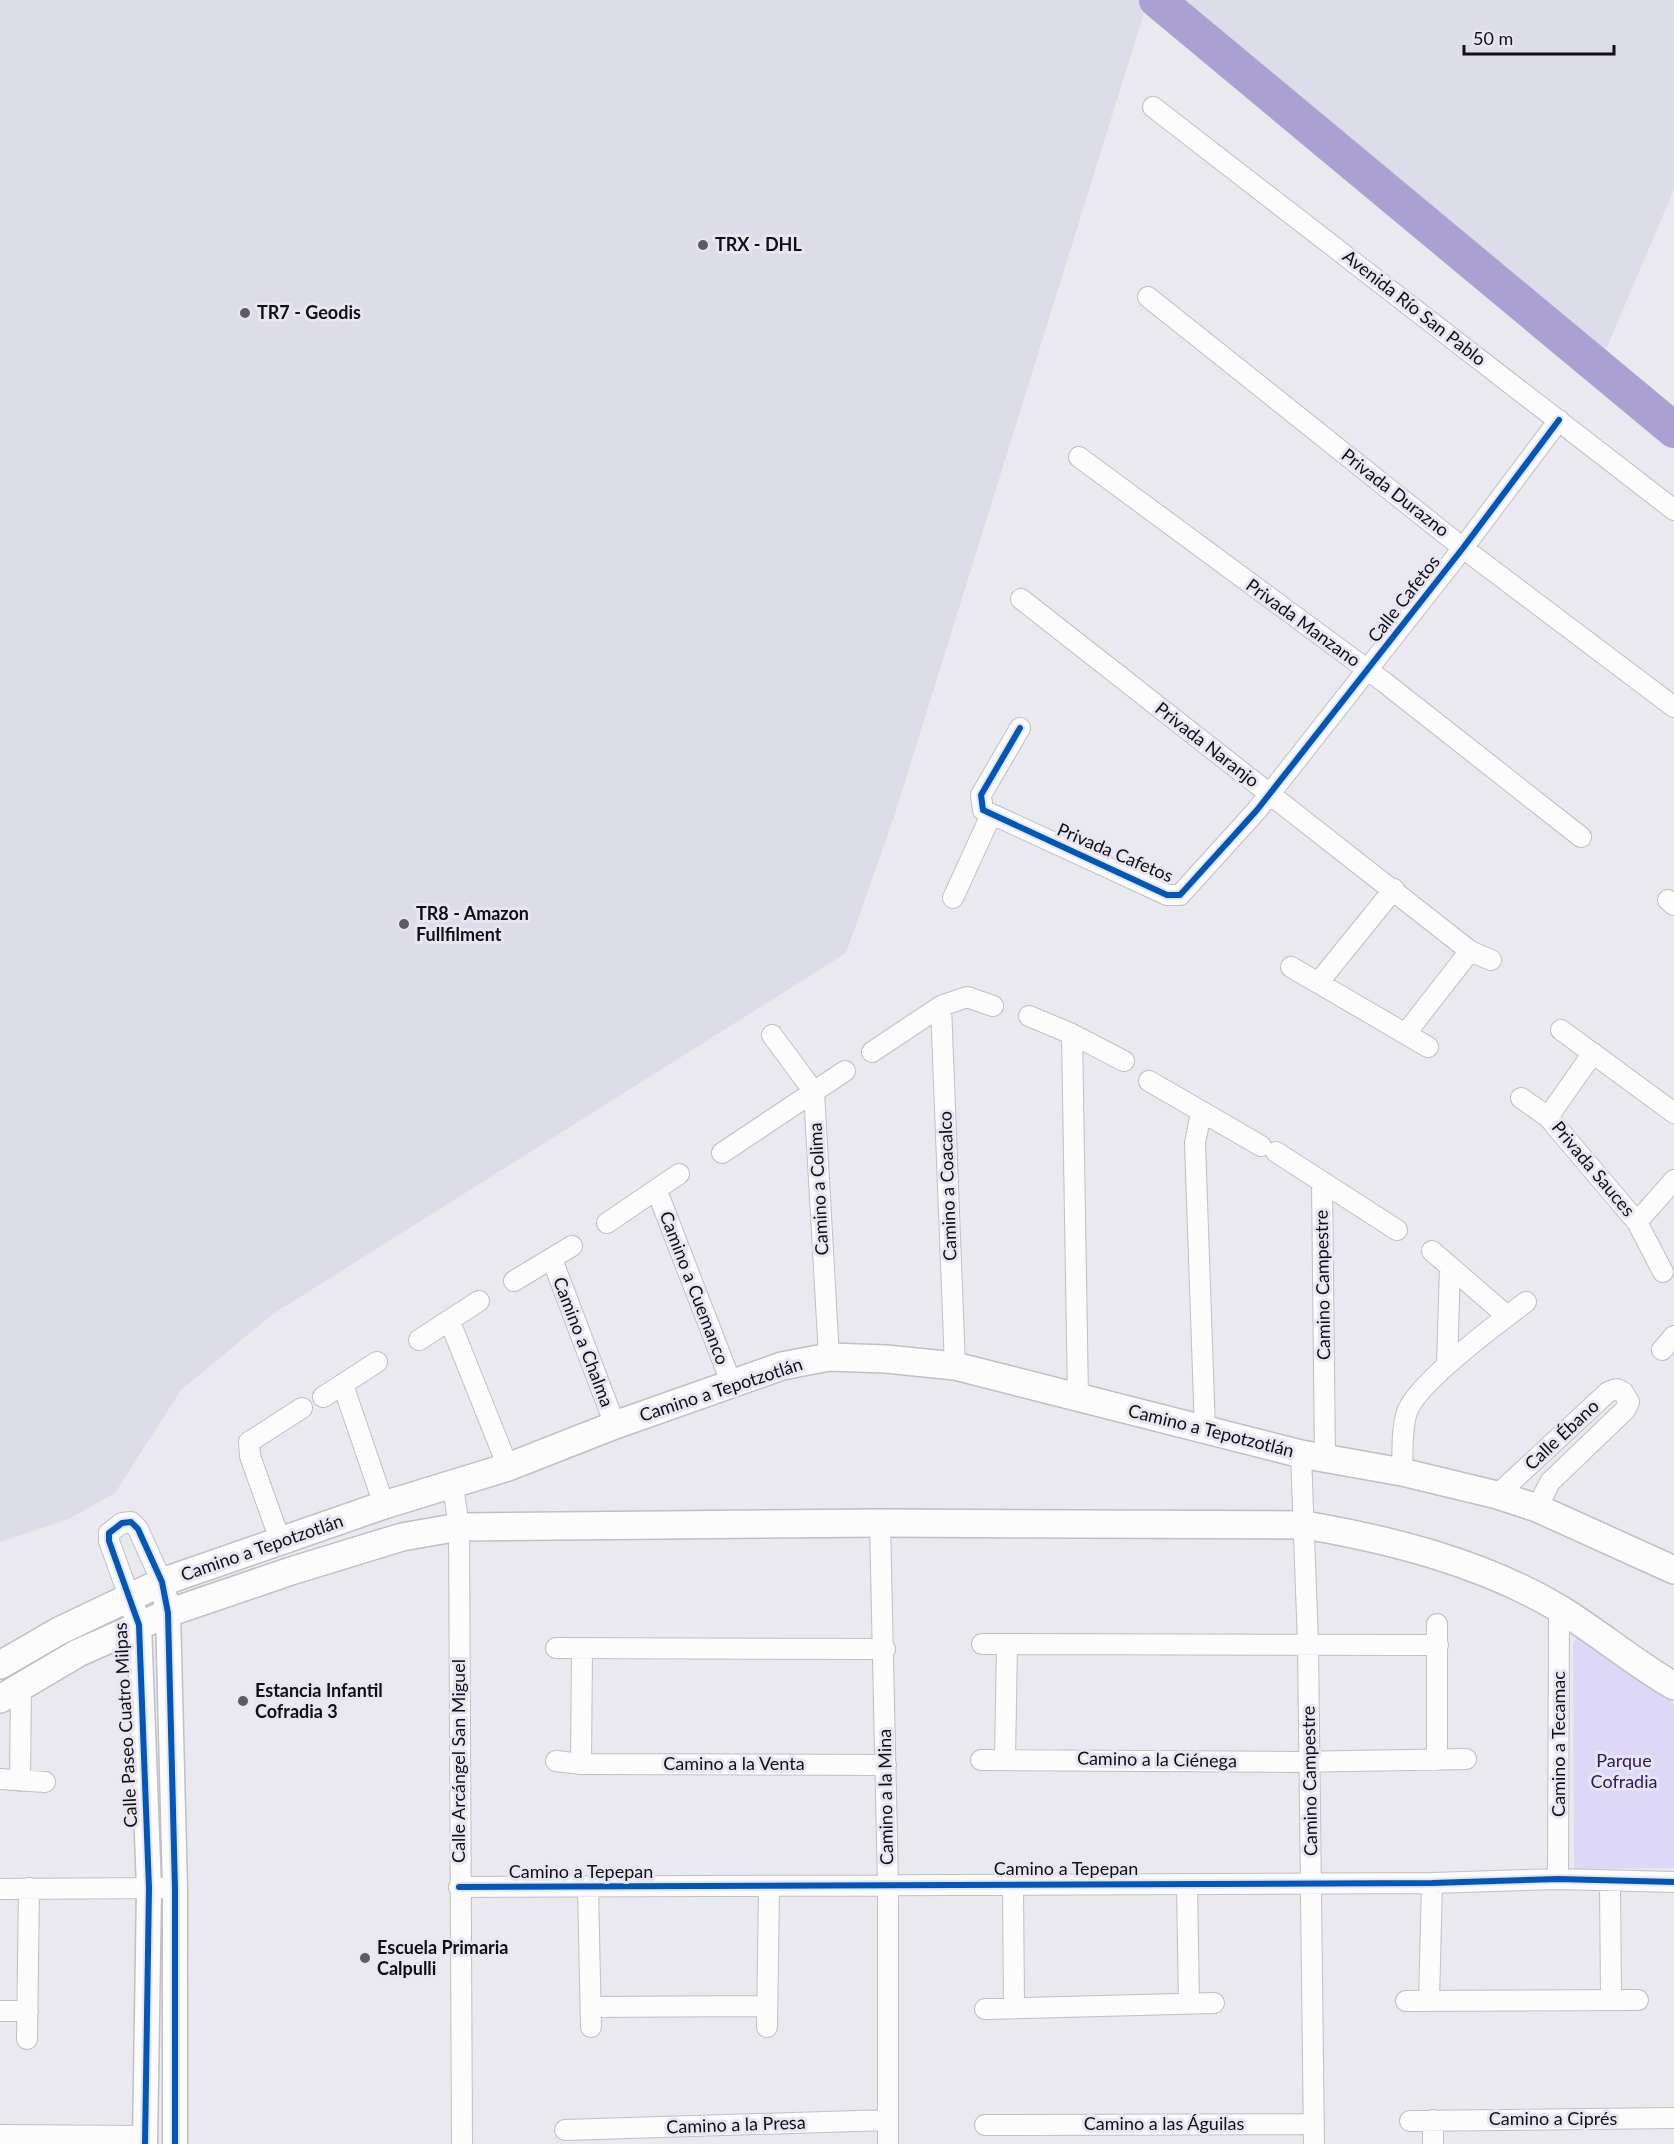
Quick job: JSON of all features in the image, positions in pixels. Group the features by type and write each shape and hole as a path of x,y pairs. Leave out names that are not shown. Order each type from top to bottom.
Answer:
{"main road":[{"name":"Camino a Tepotzotlán","path":"0,1665 59,1631 162,1582 281,1543 384,1505 453,1486 508,1467 615,1425 783,1366 829,1357 886,1359 955,1366 1313,1456 1402,1472 1537,1508 1674,1570"},
{"name":"Camino a Tepotzotlán","path":"10,1693 78,1653 168,1613 391,1540 459,1527 880,1523 1305,1525 1368,1536 1443,1558 1510,1585 1559,1609 1674,1686"}],"street":[{"name":"Avenida Río San Pablo","path":"1153,107 1674,510"},
{"name":"Privada Durazno","path":"1148,297 1463,548 1674,707"},
{"name":"Calle Cafetos","path":"1269,794 1463,548 1558,420"},
{"name":"Privada Manzano","path":"1079,457 1368,670 1581,837"},
{"name":"Privada Naranjo","path":"1021,599 1394,889 1470,951 1491,960"},
{"path":"953,898 987,812 980,802 981,795 1020,728"},
{"name":"Privada Cafetos","path":"987,812 1167,895 1180,895 1192,885 1269,794"},
{"path":"1318,983 1394,889"},
{"path":"1406,1033 1470,951"},
{"path":"1291,967 1428,1047"},
{"path":"872,1052 941,1005 967,997 993,1006"},
{"name":"Camino a Coacalco","path":"941,1005 955,1366"},
{"path":"1029,1016 1072,1034 1124,1061"},
{"path":"1561,1030 1674,1113"},
{"path":"1072,1034 1078,1398"},
{"path":"772,1035 814,1092"},
{"name":"Privada Sauces","path":"1548,1117 1593,1053"},
{"path":"722,1154 845,1071"},
{"path":"1149,1081 1201,1113 1268,1149 1397,1230"},
{"name":"Camino a Colima","path":"814,1092 829,1357"},
{"name":"Privada Sauces","path":"1521,1098 1548,1117 1637,1222 1663,1272"},
{"path":"1201,1113 1195,1143 1205,1430"},
{"path":"607,1223 679,1174"},
{"name":"Privada Sauces","path":"1637,1222 1674,1180"},
{"name":"Camino Campestre","path":"1314,2144 1305,1525 1313,1456 1322,1182"},
{"name":"Camino a Cuemanco","path":"657,1191 732,1385"},
{"path":"514,1281 572,1246"},
{"path":"1432,1251 1507,1316"},
{"name":"Camino a Chalma","path":"552,1259 615,1425"},
{"path":"1447,1365 1450,1267"},
{"path":"419,1340 450,1322 479,1301"},
{"path":"1402,1472 1405,1421 1408,1409 1447,1365 1526,1302"},
{"path":"450,1322 508,1467"},
{"path":"323,1397 377,1362"},
{"path":"343,1385 384,1505"},
{"name":"Calle Ébano","path":"1497,1496 1608,1392 1617,1389 1623,1392 1629,1402 1625,1410 1550,1482 1537,1508"},
{"path":"281,1543 250,1456 249,1442 302,1408"},
{"name":"Calle Arcángel San Miguel","path":"453,1486 459,1527 462,2144"},
{"name":"Calle Paseo Cuatro Milpas","path":"145,2140 149,1888 139,1625 109,1541 109,1533 115,1526 131,1522 138,1529 162,1582 168,1613 175,1889 175,2144"},
{"name":"Camino a la Mina","path":"880,1523 885,1649 888,2144"},
{"name":"Camino a Tecamac","path":"1558,1879 1559,1609"},
{"path":"1437,1624 1437,1760"},
{"path":"982,1644 1438,1645"},
{"path":"1005,1759 1007,1644"},
{"path":"556,1648 885,1649"},
{"path":"581,1764 582,1648"},
{"path":"10,1693 10,1780 45,1782"},
{"name":"Camino a la Ciénega","path":"981,1760 1466,1759"},
{"name":"Camino a la Venta","path":"556,1761 581,1764 886,1765"},
{"name":"Camino a Tepepan","path":"459,1887 1431,1883 1558,1879 1674,1882"},
{"path":"1610,1882 1611,2000"},
{"path":"1429,2000 1431,1883"},
{"path":"1187,1884 1189,2004"},
{"path":"1013,1885 1014,2007"},
{"path":"588,1887 591,2027"},
{"path":"768,2027 769,1887"},
{"path":"27,2039 29,1888"},
{"path":"0,1889 175,1889"},
{"path":"1406,2001 1638,2000"},
{"path":"985,2009 1214,2003"},
{"path":"591,2007 767,2006"},
{"path":"0,2011 28,2011"},
{"name":"Camino a Ciprés","path":"1410,2121 1674,2118"},
{"name":"Camino a la Presa","path":"565,2130 585,2137 888,2120"},
{"path":"1433,2120 1433,2144"},
{"name":"Camino a las Águilas","path":"985,2125 1013,2134 1314,2124"},
{"path":"0,2135 145,2140"}],"shaded area":[{"path":"0,0 1148,0 894,817 846,953 273,1314 181,1390 115,1493 69,1519 0,1542"},
{"path":"1174,0 1674,0 1674,189 1605,352"}],"green space":[{"name":"Parque Cofradia","path":"1580,1637 1594,1643 1674,1704 1674,1868 1574,1869 1573,1644 1576,1638"}],"waterway":[{"path":"1157,0 1674,430"}],"cycle path":[{"path":"1020,728 981,795 983,810 1167,895 1180,895 1257,810 1463,548 1559,420"},
{"path":"145,2144 149,1888 139,1625 109,1541 109,1533 122,1523 131,1522 138,1529 162,1582 168,1613 175,1889 175,2144"},
{"path":"459,1887 1432,1883 1558,1879 1674,1882"}],"place":[{"name":"TRX - DHL","path":"703,245"},
{"name":"TR7 - Geodis","path":"245,313"},
{"name":"TR8 - Amazon Fullfilment","path":"404,924"},
{"name":"Estancia Infantil Cofradia 3","path":"243,1701"},
{"name":"Escuela Primaria Calpulli","path":"365,1958"}]}
